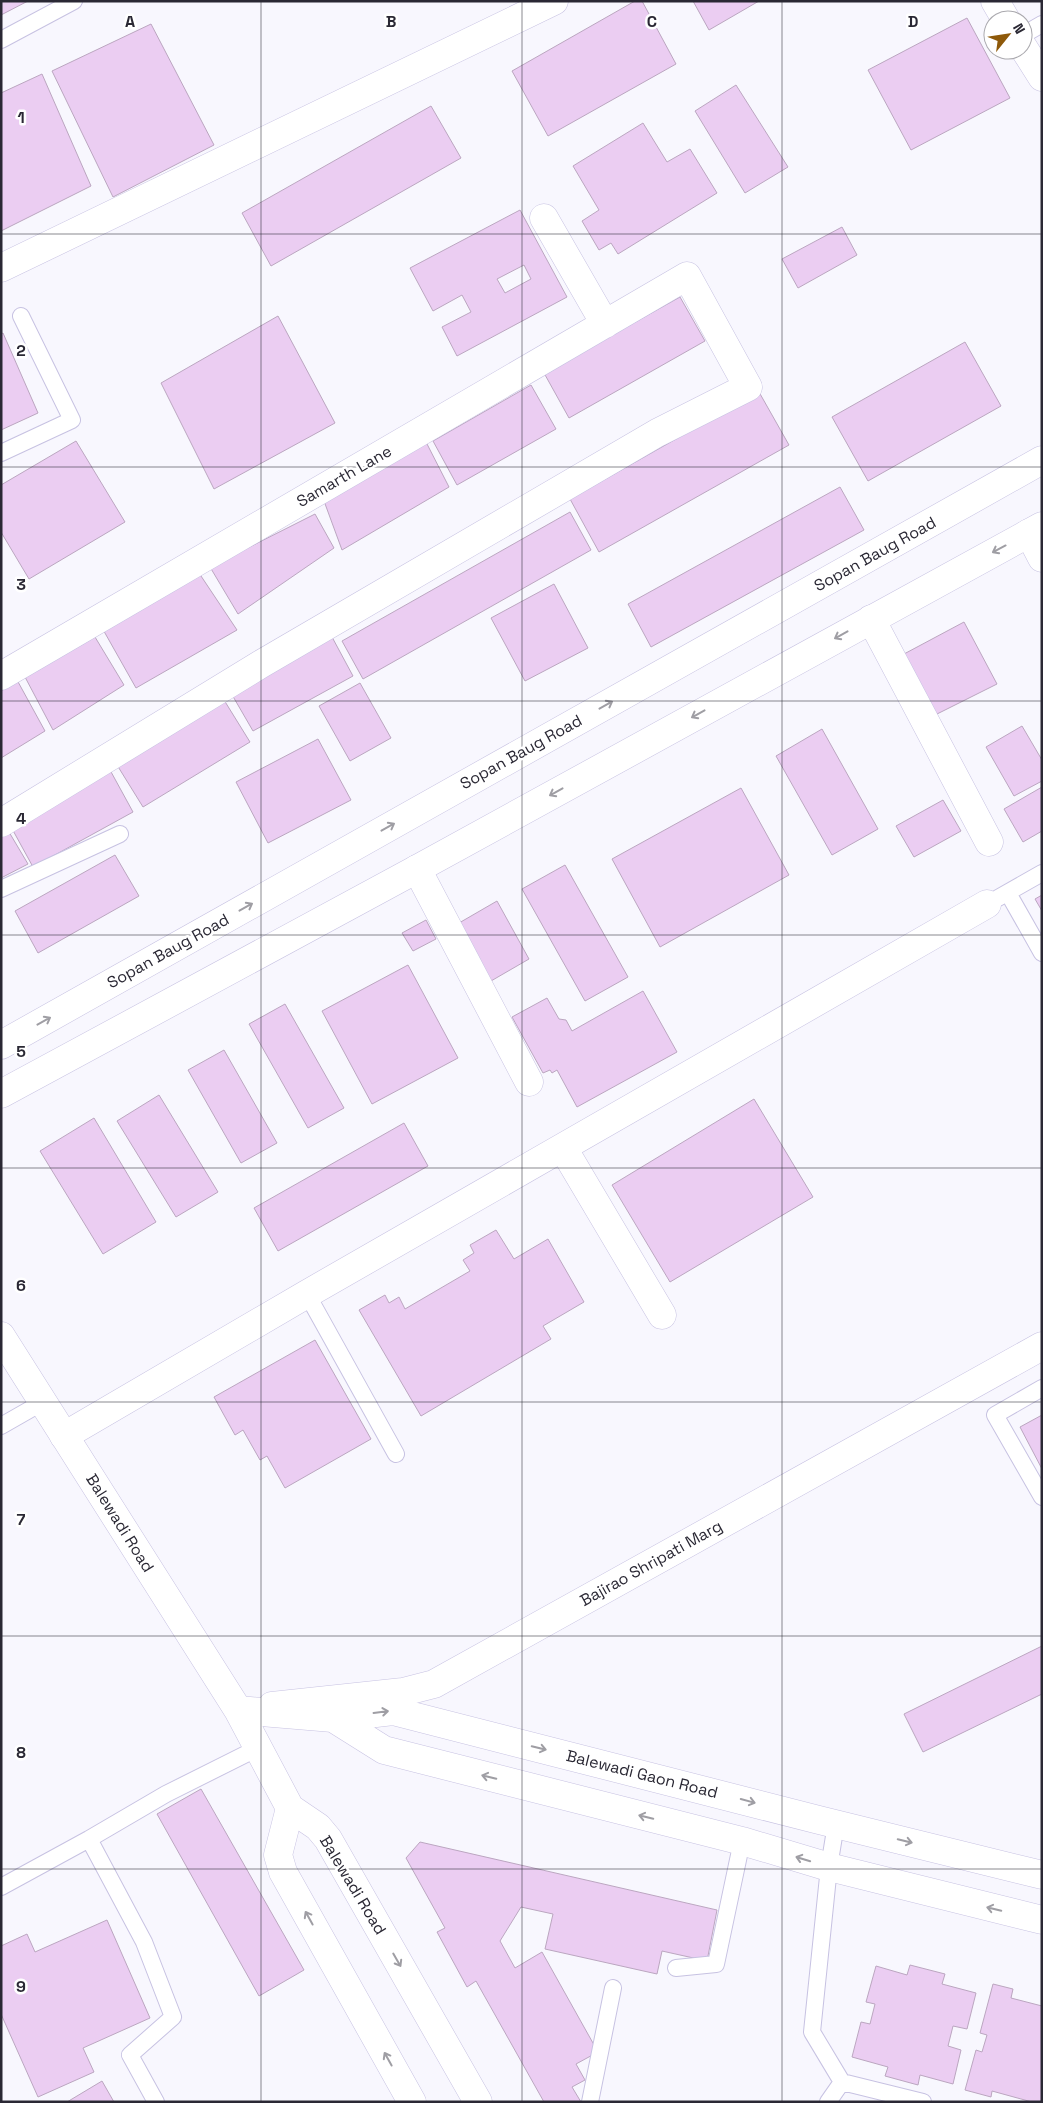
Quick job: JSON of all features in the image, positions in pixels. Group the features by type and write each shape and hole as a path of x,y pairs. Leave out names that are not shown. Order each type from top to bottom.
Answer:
{"street":[{"path":"1,268 554,1"},
{"path":"1031,60 1042,77"},
{"path":"544,218 605,324"},
{"name":"Samarth Lane","path":"1,676 687,276 748,387 657,433 261,664 1,823"},
{"name":"Sopan Baug Road","path":"1,1045 1042,460"},
{"path":"1,1094 417,869 871,618 1035,530 1042,558"},
{"path":"871,618 989,842"},
{"path":"417,869 529,1082"},
{"path":"64,1436 998,899"},
{"path":"563,1148 662,1315"},
{"name":"Balewadi Road","path":"1,1336 238,1710 290,1808 318,1827 328,1839 478,2102"},
{"name":"Bajirao Shripati Marg","path":"238,1710 403,1692 434,1684 1042,1346"},
{"name":"Balewadi Gaon Road","path":"238,1710 333,1718 393,1711 836,1824 1042,1874"},
{"path":"333,1718 384,1750 742,1841 829,1867 1042,1920"},
{"path":"290,1808 278,1855 283,1872 412,2102"}],"lane":[{"path":"1,40 74,1"},
{"path":"1,454 72,420 21,316"},
{"path":"1,889 120,834"},
{"path":"1042,873 998,899 1042,953"},
{"path":"308,1294 396,1454"},
{"path":"1042,1388 995,1415 1042,1497"},
{"path":"1,1426 43,1402"},
{"path":"1,1887 89,1840 166,1794 258,1748"},
{"path":"836,1824 829,1867 812,2032 842,2082 923,2102"},
{"path":"89,1840 144,1942 173,2017 130,2055 156,2102"},
{"path":"676,1968 716,1964 742,1841"},
{"path":"590,2102 612,1988"},
{"path":"828,2102 842,2082"}],"building":[{"path":"1,1 28,1 1,15"},
{"path":"635,1 642,1 676,64 548,136 512,71"},
{"path":"693,1 759,1 709,30"},
{"path":"967,18 983,48 983,60 990,60 1010,98 911,150 868,70"},
{"path":"151,24 214,145 113,197 52,71"},
{"path":"42,74 91,186 1,231 1,93"},
{"path":"736,85 788,167 745,193 695,111"},
{"path":"431,106 461,158 271,266 242,213"},
{"path":"643,123 667,162 690,149 717,193 618,254 611,243 599,250 582,221 599,210 573,166"},
{"path":"520,210 567,297 457,356 442,327 471,312 462,295 433,311 410,268","holes":["524,265 531,279 505,293 497,279"]},
{"path":"842,227 857,255 798,288 782,259"},
{"path":"680,297 705,341 569,418 544,373"},
{"path":"278,316 335,423 214,489 161,383"},
{"path":"3,333 38,413 1,430 1,334"},
{"path":"965,342 1001,406 868,481 832,417"},
{"path":"531,385 556,429 457,485 433,441"},
{"path":"759,392 789,445 599,552 570,499"},
{"path":"76,441 125,522 29,579 1,532 1,485"},
{"path":"426,442 449,487 342,550 324,501"},
{"path":"840,487 864,530 651,647 628,604"},
{"path":"570,512 591,550 363,679 342,641"},
{"path":"315,514 334,548 238,614 210,567"},
{"path":"199,573 237,630 136,688 101,626"},
{"path":"554,584 588,648 525,681 491,618"},
{"path":"964,622 997,684 935,715 904,654"},
{"path":"95,637 124,685 53,730 25,677"},
{"path":"332,637 353,676 253,731 231,693"},
{"path":"17,680 45,731 1,758 1,691"},
{"path":"360,683 391,738 350,761 319,706"},
{"path":"224,700 250,742 143,807 117,765"},
{"path":"1022,726 1042,760 1042,781 1014,796 986,747"},
{"path":"822,729 878,829 832,855 776,756"},
{"path":"318,739 351,800 268,843 236,782"},
{"path":"110,770 133,812 33,867 10,825"},
{"path":"1042,787 1042,831 1023,842 1004,809"},
{"path":"741,788 789,875 660,947 612,859"},
{"path":"943,800 961,831 914,857 896,826"},
{"path":"9,832 28,864 1,878 1,837"},
{"path":"115,855 139,896 38,953 15,911"},
{"path":"565,865 628,977 585,1001 522,889"},
{"path":"1042,895 1042,911 1035,899"},
{"path":"497,901 529,959 491,981 459,923"},
{"path":"426,920 436,939 413,951 402,933"},
{"path":"408,965 458,1058 372,1104 322,1011"},
{"path":"643,991 677,1052 577,1107 557,1070 552,1073 550,1070 543,1073 512,1017 547,998 559,1019 566,1020 572,1031"},
{"path":"285,1004 344,1108 308,1128 249,1024"},
{"path":"224,1050 277,1143 241,1163 188,1070"},
{"path":"159,1095 218,1192 176,1217 117,1121"},
{"path":"754,1099 813,1197 670,1282 612,1185"},
{"path":"94,1118 156,1222 103,1254 40,1151"},
{"path":"404,1123 428,1166 278,1251 254,1208"},
{"path":"496,1230 514,1259 548,1239 584,1302 543,1326 551,1339 421,1416 359,1310 385,1295 389,1303 399,1297 405,1309 470,1271 463,1260 474,1253 470,1245"},
{"path":"315,1340 371,1439 285,1488 267,1456 260,1460 243,1430 235,1435 214,1397"},
{"path":"1042,1415 1042,1469 1020,1427"},
{"path":"1042,1646 1042,1694 923,1752 904,1714"},
{"path":"201,1789 304,1970 259,1996 157,1814"},
{"path":"420,1842 717,1910 707,1961 662,1951 657,1974 545,1949 553,1914 521,1907 500,1941 515,1968 542,1952 598,2052 576,2064 585,2080 572,2087 581,2102 544,2102 476,1981 467,1987 437,1932 445,1928 406,1858"},
{"path":"107,1920 150,2018 83,2048 94,2072 38,2097 1,2014 1,1946 27,1934 35,1952"},
{"path":"910,1965 945,1974 942,1984 976,1993 967,2029 953,2026 948,2046 961,2050 953,2084 920,2075 918,2085 885,2076 888,2067 852,2057 861,2022 870,2024 875,2004 866,2002 876,1966 907,1975"},
{"path":"993,1984 1013,1989 1011,1998 1042,2006 1042,2102 1032,2102 992,2091 991,2097 965,2090 976,2050 982,2052 987,2035 980,2033"},
{"path":"102,2081 114,2102 67,2102"}]}
